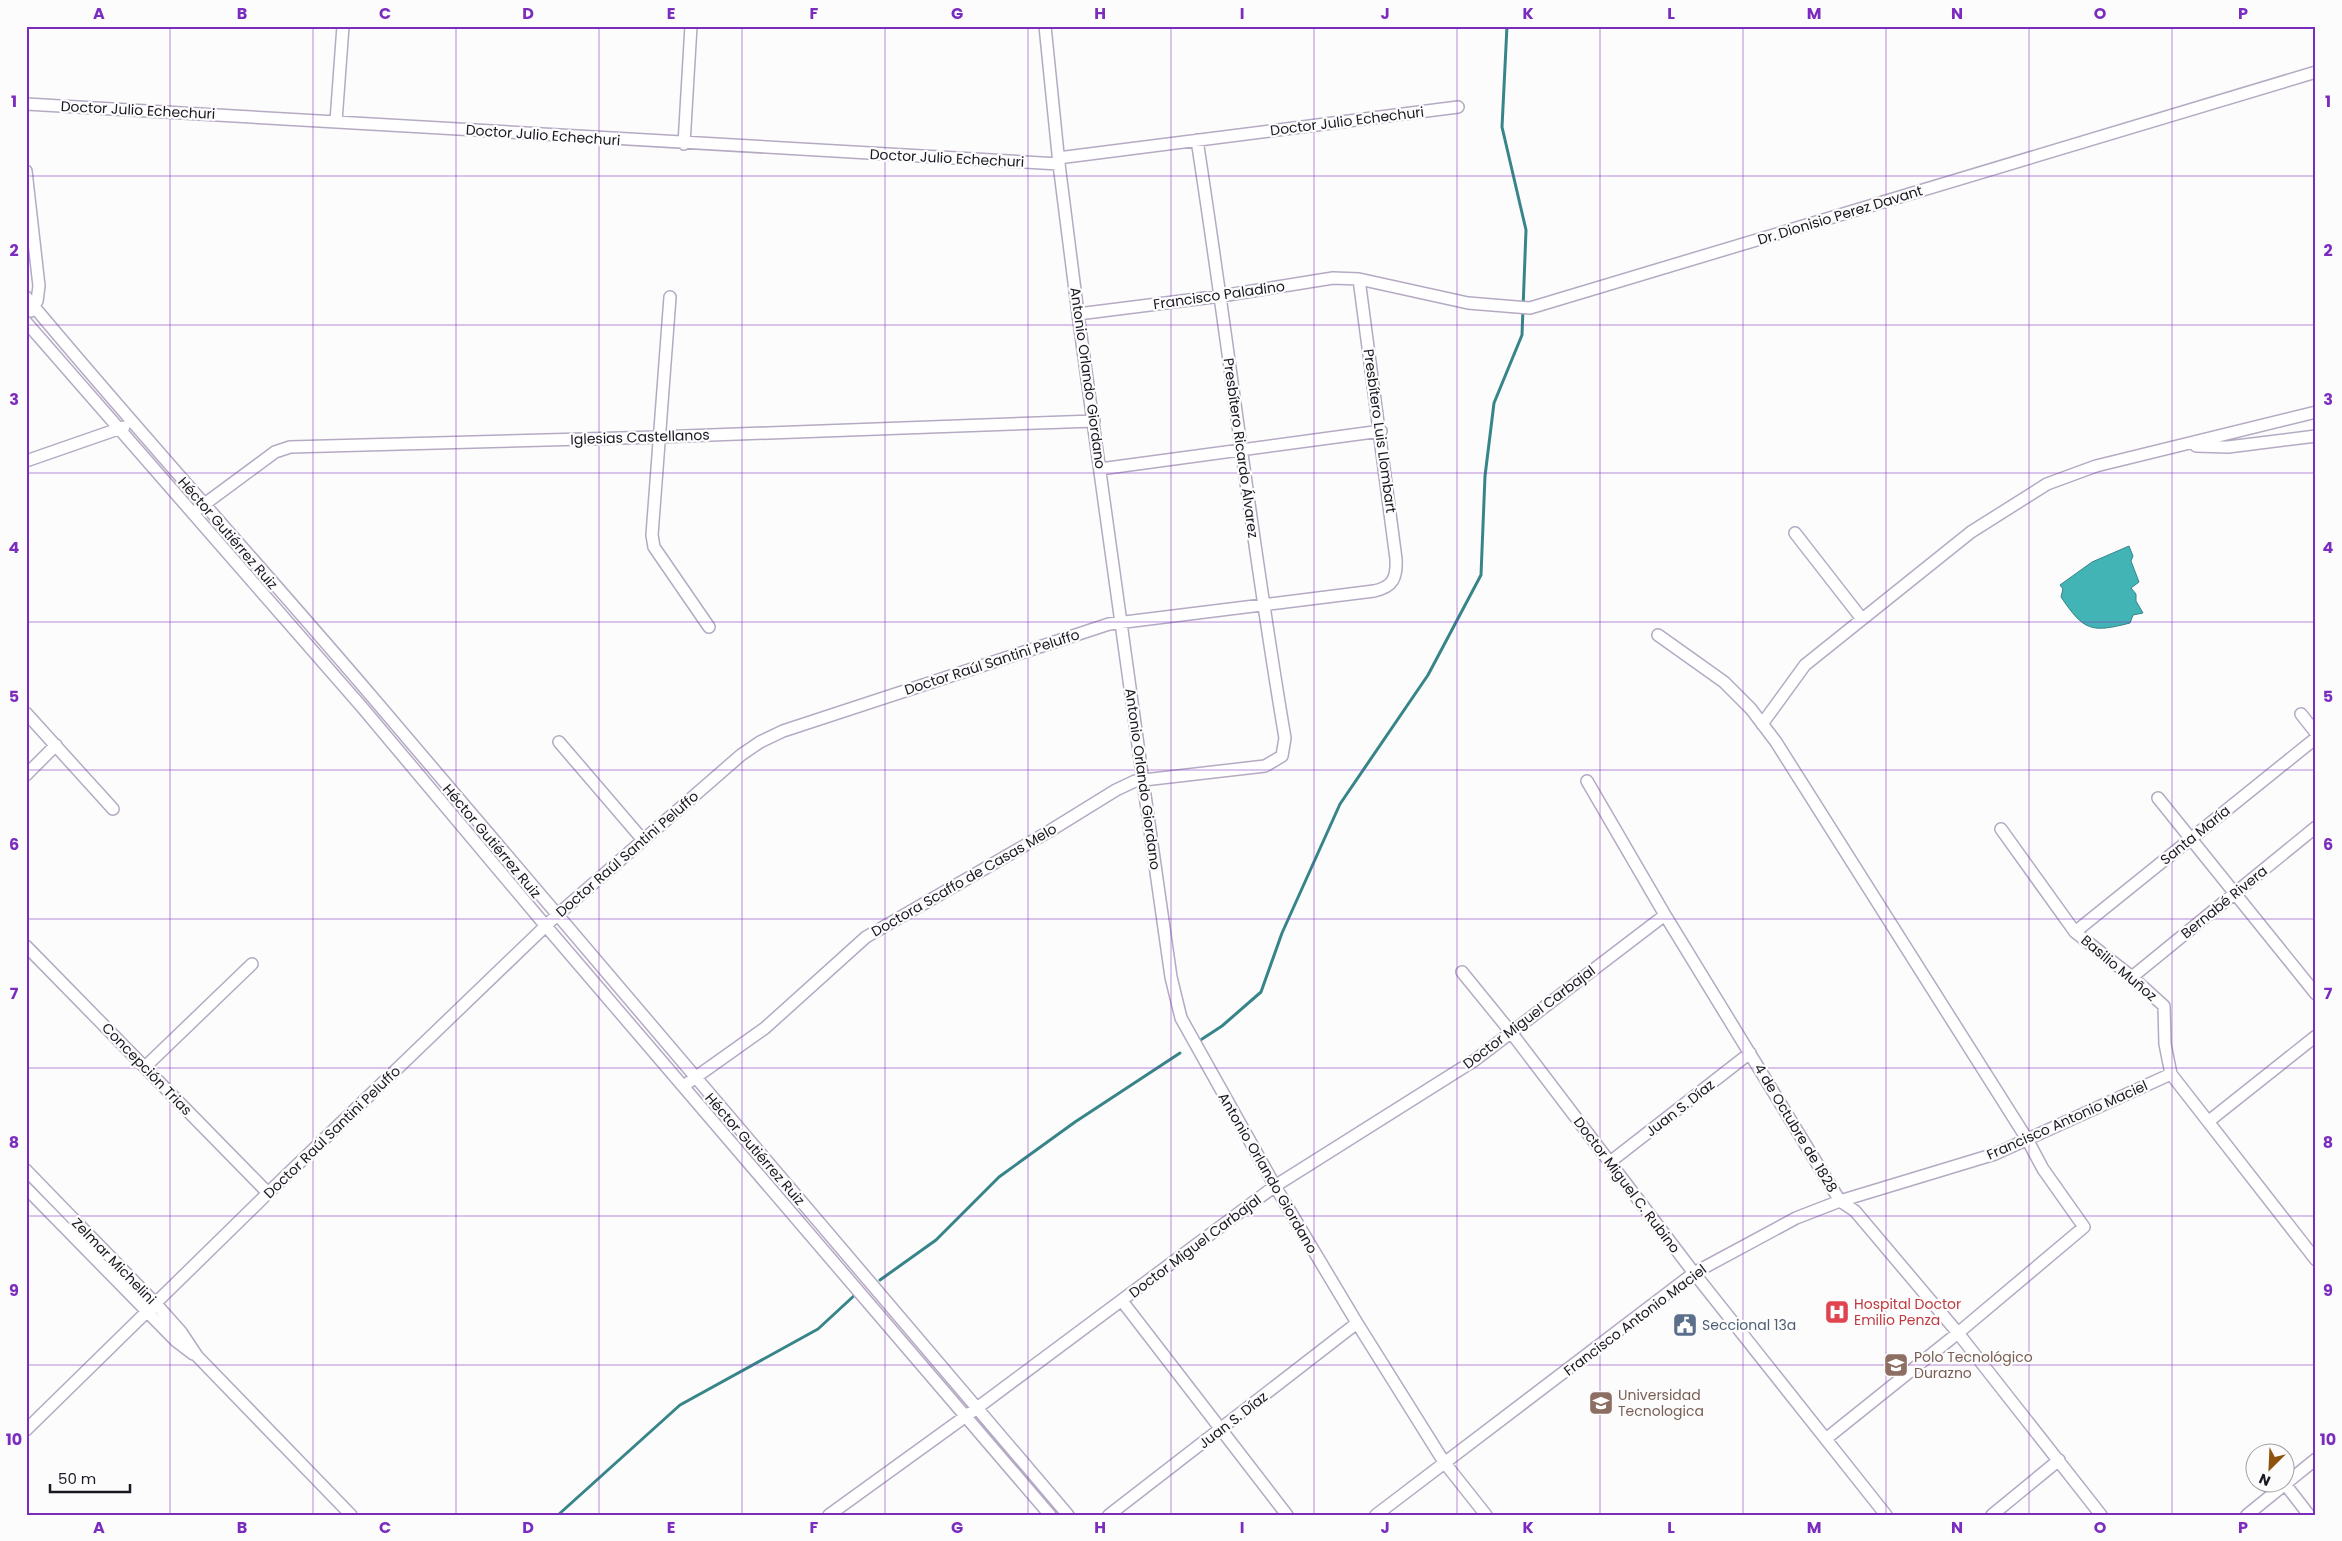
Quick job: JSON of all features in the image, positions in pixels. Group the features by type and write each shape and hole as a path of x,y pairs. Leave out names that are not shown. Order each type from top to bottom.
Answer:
{"street":[{"path":"336,121 343,26"},
{"path":"684,144 691,26"},
{"name":"Antonio Orlando Giordano","path":"1045,26 1078,314 1172,984 1181,1018 1275,1186 1357,1324 1444,1462 1486,1515"},
{"name":"Dr. Dionisio Perez Davant","path":"1359,279 1468,303 1530,308 2316,72"},
{"name":"Doctor Julio Echechuri","path":"26,104 336,121 684,144 1059,161 1197,140 1458,107"},
{"name":"Presbítero Ricardo Álvarez","path":"1197,140 1221,296 1262,604 1285,738 1282,756"},
{"path":"26,171 39,286 34,307 26,316"},
{"name":"Francisco Paladino","path":"1078,314 1221,296 1333,278 1359,279"},
{"name":"Presbítero Luis Llombart","path":"1359,279 1381,431 1396,559 1394,582"},
{"name":"Héctor Gutiérrez Ruiz","path":"26,297 132,422 372,697 556,916 1068,1515"},
{"path":"670,297 652,535 654,547 709,627"},
{"name":"Héctor Gutiérrez Ruiz","path":"26,322 361,706 1050,1515"},
{"path":"1762,724 1804,665 1971,532 2047,484 2096,466 2316,412"},
{"name":"Iglesias Castellanos","path":"192,514 276,452 290,447 658,437 1094,421"},
{"path":"26,461 119,430 132,422"},
{"path":"1100,469 1381,431"},
{"path":"2182,446 2228,447 2316,436"},
{"path":"1795,533 1862,619"},
{"name":"Doctor Raúl Santini Peluffo","path":"26,1430 268,1192 556,916 741,755 772,736 1087,630 1121,622 1374,591 1394,582"},
{"path":"1658,635 1724,682 1751,709 1762,724 2027,1139 2043,1169 2084,1227 1958,1332 1826,1438"},
{"path":"26,713 113,809"},
{"path":"2301,714 2316,734"},
{"name":"Santa María","path":"2075,932 2316,738"},
{"path":"559,742 643,840"},
{"path":"26,775 56,745"},
{"name":"Doctora Scaffo de Casas Melo","path":"684,1087 765,1028 866,937 1048,832 1116,790 1127,784 1143,780 1265,766 1282,756"},
{"name":"4 de Octubre de 1828","path":"1586,782 1840,1201 1855,1211 1958,1332 2101,1515"},
{"path":"2158,798 2316,994"},
{"name":"Bernabé Rivera","path":"2132,977 2316,827"},
{"name":"Basilio Muñoz","path":"2002,829 2075,932 2132,977 2164,1006 2166,1044 2171,1074 2314,1255"},
{"name":"Doctor Miguel Carbajal","path":"828,1515 977,1408 1275,1186 1475,1060 1510,1031 1665,915"},
{"name":"Concepción Trias","path":"26,946 268,1192"},
{"path":"144,1067 252,964"},
{"name":"Doctor Miguel C. Rubino","path":"1462,972 1510,1031 1694,1274 1886,1515"},
{"path":"2209,1121 2316,1036"},
{"name":"Juan S. Díaz","path":"1610,1162 1750,1053"},
{"name":"Francisco Antonio Maciel","path":"1376,1515 1694,1274 1796,1218 1840,1201 1995,1154 2171,1074"},
{"name":"Zelmar Michelini","path":"26,1170 152,1308 176,1341 197,1356 351,1515"},
{"name":"Zelmar Michelini","path":"26,1188 152,1308"},
{"path":"1122,1301 1287,1515"},
{"name":"Juan S. Díaz","path":"1109,1515 1357,1324"},
{"path":"2294,1477 2316,1459"},
{"path":"1992,1515 2059,1460"},
{"path":"2247,1515 2273,1494"},
{"path":"2293,1494 2309,1515"}],"water":[{"path":"2129,546 2133,556 2131,561 2139,582 2131,588 2136,594 2136,601 2143,613 2133,615 2130,623 2106,628 2097,628 2083,623 2061,597 2063,589 2060,585 2092,562"}],"waterway":[{"path":"1199,1041 1222,1026 1261,992 1282,933 1340,804 1428,675 1481,575 1485,476 1494,403 1522,335 1526,230 1502,127 1507,26"},
{"path":"880,1280 936,1240 999,1177 1075,1122 1180,1053"},
{"path":"558,1515 680,1405 818,1329 857,1293"}],"place":[{"name":"Hospital Doctor Emilio Penza","path":"1837,1312"},
{"name":"Seccional 13a","path":"1685,1325"},
{"name":"Polo Tecnológico Durazno","path":"1896,1365"},
{"name":"Universidad Tecnologica","path":"1601,1403"}]}
